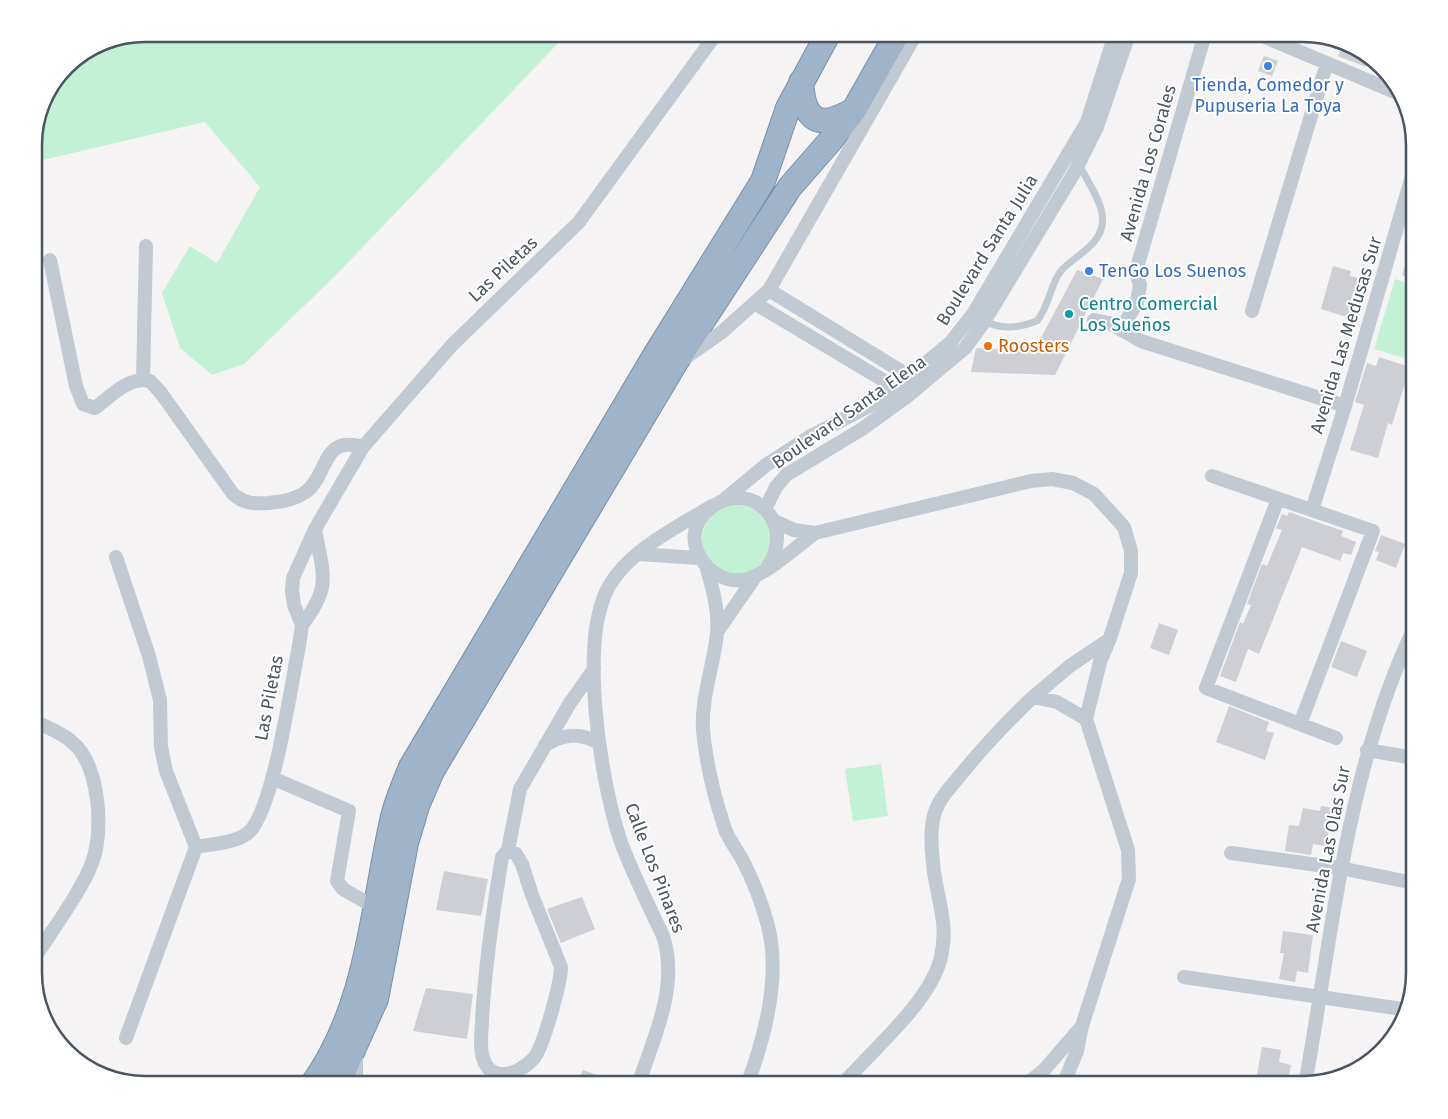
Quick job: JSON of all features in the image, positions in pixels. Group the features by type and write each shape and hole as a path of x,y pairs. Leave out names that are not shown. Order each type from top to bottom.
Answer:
{"highway":[{"path":"317,1076 337,1043 349,1014 370,943 392,819 420,749 659,349 763,181 788,108 823,42"},
{"path":"340,1076 376,999 406,843 424,788 492,668 674,365 790,187 854,110 892,42"},
{"path":"881,95 884,56"},
{"path":"801,82 804,105 806,110 813,116 823,120 837,120 854,110"}],"street":[{"path":"674,365 722,332 756,304 769,290 911,42"},
{"name":"Boulevard Santa Julia","path":"979,318 1087,122 1112,42"},
{"name":"Boulevard Santa Elena","path":"765,509 776,487 786,475 862,429 909,395 916,381 965,348 979,318 1079,164 1097,127 1126,42"},
{"name":"Avenida Los Corales","path":"1121,329 1137,303 1140,285 1136,271 1203,42"},
{"path":"1276,42 1389,90"},
{"name":"Las Piletas","path":"302,625 294,605 293,578 315,529 363,447 452,345 579,222 710,43"},
{"path":"1252,311 1327,64"},
{"name":"Avenida Las Medusas Sur","path":"1312,510 1345,406 1406,196"},
{"path":"143,380 146,246"},
{"path":"50,260 76,386 83,404 95,408 127,384 143,380 150,381 162,393 233,494 243,503 258,504 290,501 307,491 335,449 344,444 363,447"},
{"path":"769,290 916,381"},
{"path":"756,304 909,395"},
{"path":"1094,320 1109,323 1141,341 1345,406"},
{"path":"816,533 760,573 743,580 730,580 718,577 707,569 699,558 695,544 696,530 702,516 712,506 725,499 774,460 811,436 871,405 896,388 916,381"},
{"path":"1212,476 1373,531 1300,724"},
{"path":"774,521 794,530 816,533 1031,481 1052,479 1073,483 1094,494 1110,509 1124,527 1131,550 1132,573 1100,662 1086,720 1128,850 1129,878 1082,1026 1078,1051 1067,1076"},
{"path":"717,632 760,573 773,559 778,546 778,533 774,521 765,509 746,500 725,499"},
{"path":"1278,499 1206,688 1336,738"},
{"name":"Calle Los Pinares","path":"641,1076 661,1020 668,968 665,942 621,843 610,804 599,743 594,669 599,617 604,598 616,576 638,554 664,534 712,506"},
{"name":"Las Piletas","path":"196,847 235,838 250,831 260,813 272,778 302,625 316,606 323,591 323,576 315,529"},
{"path":"638,554 699,558"},
{"path":"116,557 160,700 162,747 166,771 196,847 126,1038"},
{"path":"707,569 716,603 717,632 704,705 703,729 709,767 724,828 742,858 760,899 768,928 772,968 765,1030 750,1076"},
{"path":"850,1076 927,989 939,963 946,934 932,859 935,812 945,793 996,733 1033,697 1071,665 1110,638"},
{"name":"Avenida Las Olas Sur","path":"1307,1076 1321,997 1340,868 1367,750 1406,652"},
{"path":"508,850 516,854 522,864 532,895 561,967 561,979 558,994 535,1057 521,1069 508,1074 498,1074 491,1072 486,1066 482,1056 481,1038 484,982 502,857 508,850 520,789 544,746 594,669"},
{"path":"1033,697 1057,702 1086,720"},
{"path":"43,725 71,740 88,760 95,787 98,836 93,861 43,944"},
{"path":"544,746 558,737 572,735 587,736 599,743"},
{"path":"1367,750 1406,757"},
{"path":"272,778 349,811 338,881 343,890 376,908"},
{"path":"1231,852 1340,868 1406,881"},
{"path":"1184,977 1399,1009"},
{"path":"1037,1076 1082,1026"},
{"path":"356,1044 356,1076"}],"lane":[{"path":"979,318 994,326 1010,328 1037,321 1049,302 1060,272 1098,238 1104,221 1102,207 1079,164"}],"green space":[{"path":"559,43 335,276 244,364 212,375 180,348 162,293 190,246 217,263 260,187 205,122 43,160 43,132 46,119 50,106 60,88 88,60 106,50 126,44"},
{"path":"1395,279 1406,282 1406,359 1374,349"},
{"path":"737,505 750,508 762,515 769,527 772,540 769,553 762,565 750,572 737,575 724,572 712,565 705,553 702,540 705,527 712,515 724,508"},
{"path":"881,764 888,816 853,821 845,769"}],"building":[{"path":"1341,50 1367,65 1366,67 1338,56"},
{"name":"Tienda, Comedor y Pupuseria La Toya","path":"1264,56 1278,61 1272,76 1258,71"},
{"path":"1406,262 1406,276 1402,275"},
{"path":"1333,266 1351,271 1350,276 1362,279 1350,318 1321,309"},
{"name":"Centro Comercial Los Sueños","path":"1077,270 1103,279 1055,375 971,372 976,348 1034,351"},
{"path":"1379,357 1406,366 1406,380 1392,425 1388,423 1378,458 1350,450 1364,405 1355,402 1367,363 1376,366"},
{"path":"1289,512 1343,531 1341,536 1356,542 1351,555 1343,553 1340,561 1302,547 1259,654 1248,649 1236,682 1220,676 1240,622 1243,624 1251,605 1247,604 1262,564 1267,566 1282,530 1276,528 1282,514 1287,516"},
{"path":"1381,535 1405,544 1396,568 1376,560 1379,552 1375,551"},
{"path":"1159,623 1178,630 1169,655 1150,648"},
{"path":"1341,641 1367,651 1357,677 1331,667"},
{"path":"1229,706 1269,722 1266,731 1274,733 1265,760 1216,742"},
{"path":"1321,806 1333,808 1326,846 1313,844 1311,855 1285,851 1289,825 1299,826 1303,808 1320,811"},
{"path":"444,871 488,879 481,916 436,910"},
{"path":"582,897 595,929 561,943 547,909"},
{"path":"1283,931 1313,935 1308,973 1297,971 1295,982 1279,979 1284,953 1280,953"},
{"path":"426,988 473,994 467,1039 413,1031"},
{"path":"1262,1047 1281,1050 1279,1062 1291,1065 1289,1076 1257,1076"},
{"path":"583,1070 600,1076 580,1076"}],"place":[{"name":"Tienda, Comedor y Pupuseria La Toya","path":"1268,66"},
{"name":"TenGo Los Suenos","path":"1089,271"},
{"name":"Centro Comercial Los Sueños","path":"1069,314"},
{"name":"Roosters","path":"988,346"}]}
